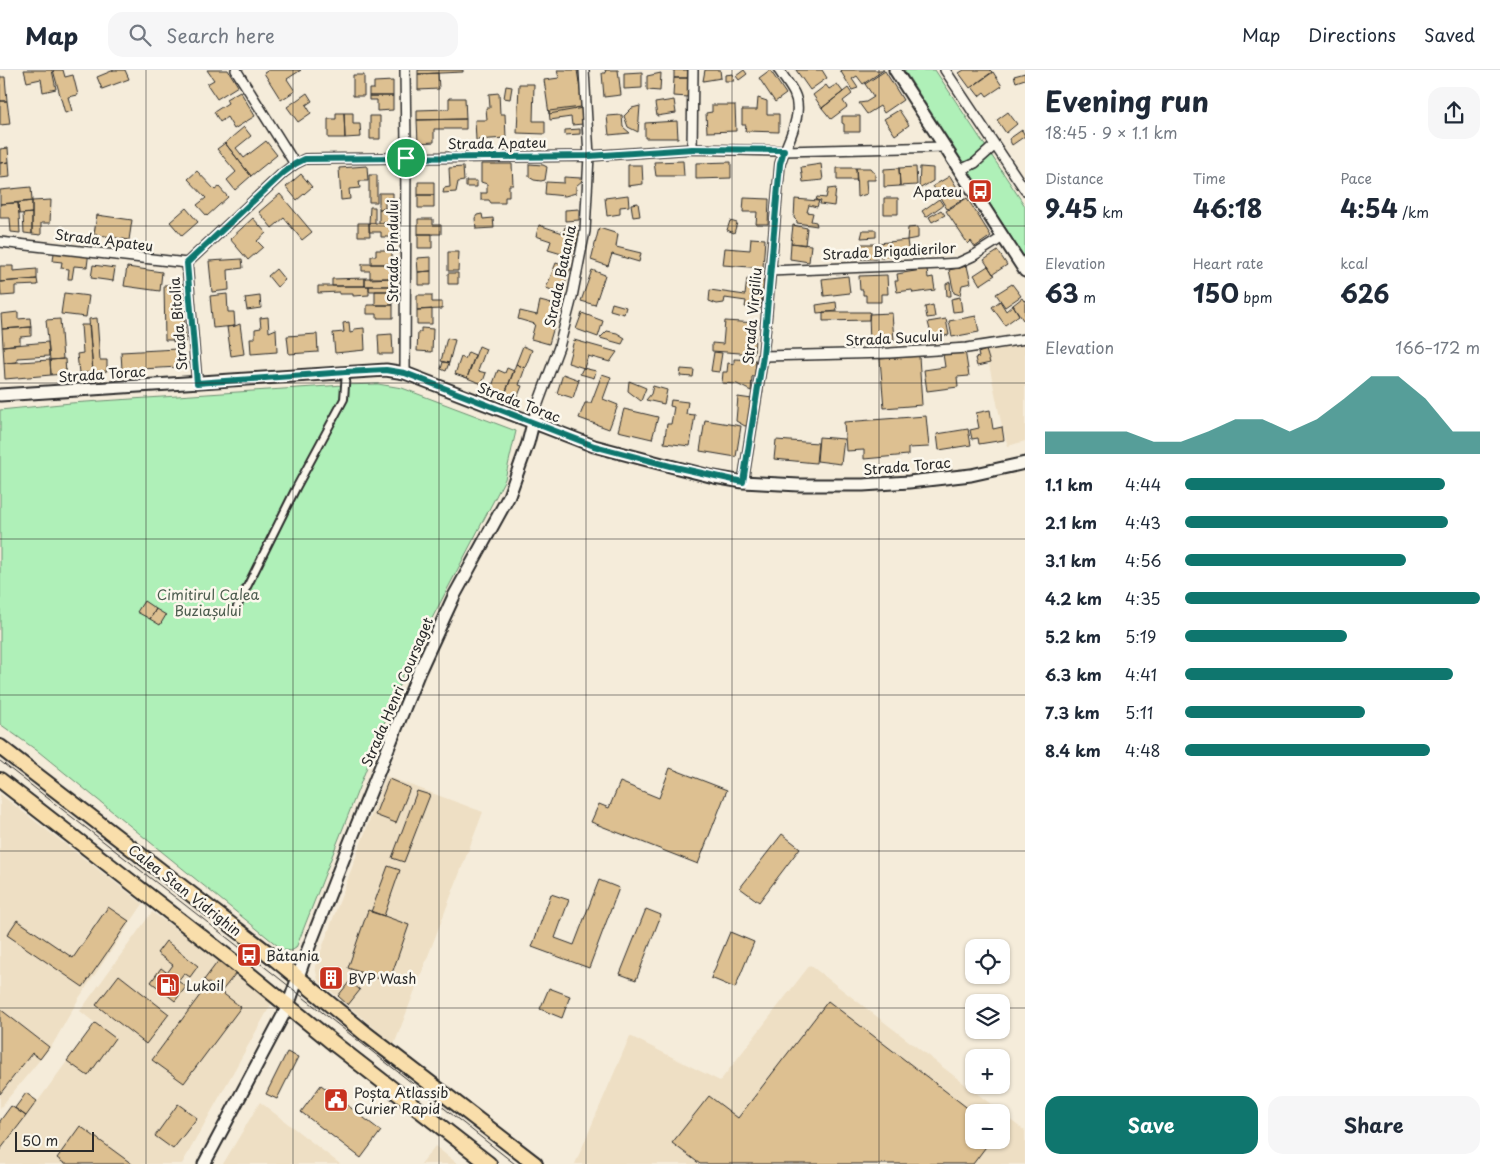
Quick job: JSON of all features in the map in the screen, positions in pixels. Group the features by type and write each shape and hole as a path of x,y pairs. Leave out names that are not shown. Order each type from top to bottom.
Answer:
{"main road":[{"name":"Calea Stan Vidrighin","path":"0,747 535,1164"},
{"name":"Calea Stan Vidrighin","path":"0,780 489,1164"}],"street":[{"path":"236,70 295,164"},
{"name":"Strada Pindului","path":"405,70 405,373"},
{"name":"Strada Batania","path":"533,423 559,347 586,231 589,156 584,70"},
{"path":"692,149 693,70"},
{"name":"Strada Virgiliu","path":"743,482 763,356 780,164 797,118 798,106 795,94 779,70"},
{"path":"895,70 1025,271"},
{"path":"945,70 1025,190"},
{"path":"960,170 975,163 995,144"},
{"name":"Strada Apateu","path":"0,242 187,263 283,173 305,159 589,156 692,149 784,150 945,147"},
{"name":"Strada Brigadierilor","path":"770,271 958,263 1003,237"},
{"name":"Strada Bitolia","path":"187,263 197,383"},
{"name":"Strada Sucului","path":"763,356 967,348 1025,338"},
{"name":"Strada Torac","path":"0,395 386,370 405,373 594,446 670,466 743,482 863,486 971,475 1025,463"},
{"path":"235,611 296,488 344,398 346,372"},
{"name":"Strada Henri Coursaget","path":"204,1164 288,1006 297,977 419,672 454,596 509,496 530,437 533,423"}],"shaded area":[{"path":"1025,341 1025,441 1008,446 1002,427 986,350"},
{"path":"386,776 483,812 394,1045 318,980 315,967"},
{"path":"0,794 143,904 79,998 53,1044 0,1108"},
{"path":"152,912 273,1001 182,1164 0,1164 0,1121 11,1106 15,1108 26,1093 38,1101 95,1023 80,1011"},
{"path":"810,965 965,1084 965,1094 978,1094 991,1104 965,1104 965,1149 1010,1149 1010,1120 1025,1131 1025,1164 575,1164 630,1036 720,1081"},
{"path":"260,1102 340,1164 223,1164"},
{"path":"435,1146 458,1164 421,1164"}],"green space":[{"path":"904,70 935,70 1025,206 1025,258"},
{"name":"Cimitirul Calea Buziașului","path":"378,384 402,388 516,431 505,479 405,670 296,948 291,951 283,950 39,752 0,724 0,410 71,403"}],"building":[{"path":"24,70 52,70 56,89 43,92 41,79 27,82"},
{"path":"53,70 63,70 65,77 73,75 78,95 68,97 72,111 65,113"},
{"path":"114,70 125,70 129,79 102,89 97,77"},
{"path":"207,70 228,70 238,86 217,99 207,84 214,80"},
{"path":"269,70 301,70 287,79 295,91 281,100 264,73"},
{"path":"418,70 463,70 463,72 418,74"},
{"path":"557,70 577,70 583,108 549,114 544,80 559,78"},
{"path":"605,70 618,70 621,95 604,97 602,73 606,73"},
{"path":"674,70 689,70 689,78 674,78"},
{"path":"705,70 720,70 721,78 703,81"},
{"path":"744,70 747,74 739,80 736,76"},
{"path":"770,70 786,94 775,102 759,78"},
{"path":"796,70 822,70 827,78 810,90"},
{"path":"840,70 884,70 863,84 857,76 852,79 858,88 852,90"},
{"path":"964,70 990,70 992,72 970,88 959,73"},
{"path":"885,71 903,100 884,113 880,106 867,114 859,103 866,102 874,97 865,84"},
{"path":"642,72 642,88 624,89 624,73"},
{"path":"993,72 1002,86 987,96 984,92 979,96 972,87"},
{"path":"438,73 439,89 418,90 418,74"},
{"path":"661,73 660,91 647,90 647,76"},
{"path":"1025,73 1025,79 1016,82 1014,76"},
{"path":"733,74 734,81 725,81 725,75"},
{"path":"353,75 364,75 364,96 353,96"},
{"path":"0,77 5,77 7,101 0,101"},
{"path":"674,78 689,78 689,97 673,96"},
{"path":"393,81 393,96 369,96 369,89 374,89 374,82"},
{"path":"519,84 534,84 533,121 545,121 545,134 517,133"},
{"path":"837,84 843,92 822,108 813,95 826,85 829,89"},
{"path":"506,86 512,87 510,99 504,98"},
{"path":"848,88 852,94 843,101 847,107 831,119 822,108"},
{"path":"240,91 255,116 234,129 227,117 220,122 214,112 228,103 226,99"},
{"path":"307,93 312,101 306,105 311,113 298,122 287,107"},
{"path":"499,93 500,114 505,114 506,138 476,140 475,120 487,120 486,108 490,108 489,94"},
{"path":"369,96 393,96 393,110 377,111 377,100 369,100"},
{"path":"449,98 465,98 466,119 417,120 417,110 449,109"},
{"path":"758,98 767,101 767,114 779,114 779,132 745,131 746,125 742,125 742,110 757,110"},
{"path":"674,100 676,113 657,116 655,103"},
{"path":"0,101 7,101 10,124 0,125"},
{"path":"712,105 735,105 736,131 707,132 706,113 712,112"},
{"path":"640,106 638,132 628,127 624,116 632,108"},
{"path":"581,107 583,124 572,125 571,117 550,120 549,111"},
{"path":"899,110 909,125 895,135 884,119"},
{"path":"1008,112 1017,124 1006,133 997,120"},
{"path":"336,113 344,113 345,138 328,138 328,119 336,119"},
{"path":"344,113 353,113 353,124 360,124 361,137 345,138"},
{"path":"622,115 623,127 630,133 609,135 607,116"},
{"path":"370,116 380,116 380,139 370,139"},
{"path":"842,116 860,116 860,132 844,132"},
{"path":"466,119 466,129 434,129 434,142 418,143 417,120"},
{"path":"677,121 678,138 645,138 645,123"},
{"path":"244,127 251,136 236,148 244,158 266,141 277,155 251,176 225,143"},
{"path":"580,129 580,134 565,135 565,130"},
{"path":"1022,130 1025,136 1012,145 1009,139"},
{"path":"225,143 251,176 235,190 227,180 236,172 217,149"},
{"path":"8,148 9,162 0,163 0,149"},
{"path":"683,161 684,176 656,176 654,162"},
{"path":"9,162 10,177 0,178 0,163"},
{"path":"731,162 731,178 696,179 696,163"},
{"path":"481,164 512,164 513,185 509,185 509,197 505,197 505,203 491,203 489,200 481,200 481,193 487,193 487,184 481,182"},
{"path":"529,164 547,167 545,180 534,180 529,177"},
{"path":"821,164 823,180 803,182 801,167"},
{"path":"628,165 642,165 643,184 628,186"},
{"path":"367,166 368,181 359,181 360,188 349,189 350,199 341,200 339,168"},
{"path":"463,167 464,181 458,182 456,192 443,193 444,188 450,187 449,168"},
{"path":"916,167 917,185 900,186 899,168"},
{"path":"920,167 933,168 933,181 919,189"},
{"path":"837,168 856,168 857,180 837,180"},
{"path":"856,168 870,168 875,174 875,180 866,180 867,194 857,197"},
{"path":"899,168 900,186 884,187 884,169"},
{"path":"197,171 215,190 219,187 228,197 207,216 197,205 206,198 188,179"},
{"path":"301,174 312,187 297,200 286,187"},
{"path":"369,175 377,175 377,202 369,202"},
{"path":"950,176 964,199 947,209 933,186"},
{"path":"564,177 581,178 583,180 576,186 576,193 565,196 545,194 546,182 564,183"},
{"path":"466,181 477,181 477,187 466,187"},
{"path":"418,182 434,182 434,195 418,195"},
{"path":"31,187 32,201 0,204 0,190"},
{"path":"836,188 834,206 820,204 821,201 816,200 817,197 826,198 828,189"},
{"path":"379,193 393,193 393,199 385,199 385,209 379,209"},
{"path":"280,194 312,232 302,240 284,218 272,228 259,212"},
{"path":"418,195 434,195 434,208 418,208"},
{"path":"628,195 629,206 620,207 620,214 607,216 605,198"},
{"path":"744,198 769,199 768,224 756,224 757,212 743,212"},
{"path":"884,198 898,198 898,214 884,214"},
{"path":"967,198 991,236 975,247 971,241 968,244 946,211"},
{"path":"795,199 819,201 817,207 809,205 807,212 813,213 811,221 816,222 817,226 797,223 794,218"},
{"path":"939,199 943,205 926,217 922,211"},
{"path":"51,200 50,223 41,223 41,235 32,234 32,201"},
{"path":"32,201 32,213 19,214 18,203"},
{"path":"18,203 20,233 11,232 10,218 0,218 0,204"},
{"path":"638,203 640,216 633,217 631,204"},
{"path":"370,207 375,207 375,223 369,223"},
{"path":"186,208 198,222 182,236 170,222"},
{"path":"379,209 393,209 393,223 379,223"},
{"path":"579,209 579,220 565,221 565,210"},
{"path":"941,210 945,215 932,222 929,217"},
{"path":"32,213 32,234 24,233 23,214"},
{"path":"482,214 483,219 493,218 494,228 476,229 475,218 477,215"},
{"path":"97,215 132,220 129,240 94,234"},
{"path":"253,218 266,233 257,241 263,247 248,260 230,239"},
{"path":"418,219 433,219 433,225 441,225 441,234 418,234"},
{"path":"730,221 737,223 734,233 727,230"},
{"path":"358,223 369,223 370,236 358,236"},
{"path":"369,223 393,223 393,237 381,237 381,232 369,232"},
{"path":"539,225 563,233 565,227 580,231 572,257 548,250 551,241 536,236"},
{"path":"793,225 807,228 805,245 791,243"},
{"path":"918,227 918,238 907,240 908,228"},
{"path":"599,228 618,234 616,247 641,253 639,262 612,254 608,266 591,260"},
{"path":"863,230 876,230 876,237 861,238"},
{"path":"418,234 432,234 432,248 418,248"},
{"path":"751,238 765,239 763,268 723,265 725,248 750,250"},
{"path":"907,240 909,255 880,258 879,243"},
{"path":"791,243 811,245 809,262 790,259"},
{"path":"861,244 876,244 876,259 861,259"},
{"path":"62,248 89,251 87,267 74,266 72,279 68,279 69,269 61,268 62,262 53,261 54,253 61,254"},
{"path":"376,250 392,250 392,264 371,264 371,256 376,256"},
{"path":"998,251 1007,265 993,274 984,260"},
{"path":"448,252 459,252 458,271 448,271"},
{"path":"431,257 431,271 418,272 417,258"},
{"path":"242,259 243,268 228,270 229,290 212,292 209,261"},
{"path":"556,263 571,268 561,293 546,288"},
{"path":"362,264 392,264 392,278 370,279 370,271 362,271"},
{"path":"93,265 115,268 113,281 91,278"},
{"path":"0,266 13,266 13,271 37,269 37,279 0,282"},
{"path":"967,266 971,283 962,285 960,295 954,293 949,270"},
{"path":"988,266 995,275 980,285 974,275"},
{"path":"127,267 162,272 160,291 124,286"},
{"path":"276,269 285,280 277,287 268,276"},
{"path":"927,269 928,278 933,277 935,290 913,293 912,290 897,292 895,281 898,281 897,274"},
{"path":"592,270 605,275 595,305 581,301"},
{"path":"431,271 431,285 418,285 418,272"},
{"path":"448,273 458,273 458,284 448,284"},
{"path":"887,275 888,294 881,294 881,302 866,302 866,295 863,295 863,290 860,290 859,276"},
{"path":"848,276 850,293 824,296 822,279"},
{"path":"365,278 365,286 332,286 332,279"},
{"path":"365,278 392,278 393,286 365,286"},
{"path":"37,279 38,285 15,286 15,295 1,296 0,282"},
{"path":"747,279 764,281 761,308 745,307 746,301 725,298 724,303 717,304 709,301 710,290 745,295"},
{"path":"950,282 951,296 947,296 946,284"},
{"path":"184,284 185,342 165,340 164,285"},
{"path":"1012,284 1021,296 1005,307 996,294"},
{"path":"318,286 369,286 369,295 353,296 353,294 339,294 339,292 318,293"},
{"path":"369,286 393,286 393,291 369,291"},
{"path":"375,291 393,291 393,305 375,305"},
{"path":"64,293 89,296 86,317 61,314"},
{"path":"227,294 228,312 234,312 235,326 213,328 210,296"},
{"path":"417,295 432,295 432,302 442,302 442,309 417,310"},
{"path":"260,296 261,308 247,310 245,298"},
{"path":"960,297 962,311 953,312 951,299"},
{"path":"1022,298 1025,300 1025,318 1023,320 1013,305"},
{"path":"540,301 560,306 549,344 531,339 535,324 518,319 520,311 537,315"},
{"path":"1000,301 1006,311 1013,305 1019,315 1005,325 992,307"},
{"path":"836,302 837,311 817,313 816,305"},
{"path":"612,303 626,307 624,314 610,310"},
{"path":"367,305 393,305 393,318 377,318 377,314 367,314"},
{"path":"933,305 935,317 927,318 925,307"},
{"path":"432,309 432,324 417,324 417,310"},
{"path":"18,312 18,319 30,318 31,327 2,329 1,314"},
{"path":"823,312 870,312 869,320 823,321"},
{"path":"582,313 603,321 598,337 576,329"},
{"path":"892,313 894,341 870,343 869,314"},
{"path":"976,316 979,332 952,337 949,321"},
{"path":"268,317 269,332 276,329 277,352 251,354 250,338 255,338 255,329 261,328 260,318"},
{"path":"97,318 100,360 107,360 107,371 93,372 89,319"},
{"path":"60,319 63,359 50,360 46,320"},
{"path":"946,319 949,335 932,338 928,322"},
{"path":"725,321 756,323 754,354 712,351 712,343 723,344"},
{"path":"349,322 350,333 354,332 354,329 364,328 365,350 335,353 333,333 344,332 343,323"},
{"path":"240,324 244,354 231,356 227,327"},
{"path":"81,325 89,325 93,372 79,373 77,354 83,353"},
{"path":"31,327 31,336 20,337 20,344 3,346 2,329"},
{"path":"421,328 433,329 432,352 417,351 418,332 421,332"},
{"path":"607,331 617,333 625,338 622,344 600,338"},
{"path":"317,334 318,352 289,354 287,336"},
{"path":"392,334 393,354 379,354 378,335"},
{"path":"447,338 455,340 449,363 441,361"},
{"path":"574,340 617,352 610,362 588,356 584,368 568,363"},
{"path":"48,342 49,356 17,358 17,362 4,363 3,346"},
{"path":"479,346 486,349 478,371 486,373 482,384 467,378"},
{"path":"523,346 532,350 525,368 516,364"},
{"path":"177,349 179,367 122,370 121,352"},
{"path":"965,350 969,376 957,377 958,387 927,391 924,370 945,367 943,354"},
{"path":"986,350 990,363 977,366 975,358 979,357 978,353"},
{"path":"468,352 475,355 467,378 455,374 461,357 465,359"},
{"path":"714,352 722,353 719,372 711,371"},
{"path":"919,356 922,405 884,408 880,359"},
{"path":"65,359 66,374 51,375 50,360"},
{"path":"734,359 756,360 751,391 737,384 722,383 723,372 727,372 728,363 734,364"},
{"path":"50,360 51,375 5,379 4,363"},
{"path":"443,362 449,363 446,371 441,369"},
{"path":"516,364 525,368 519,385 522,386 517,398 505,394"},
{"path":"507,368 514,371 505,394 491,389 498,370 505,373"},
{"path":"583,368 596,371 594,378 580,374"},
{"path":"681,369 694,370 693,377 680,376"},
{"path":"563,374 579,380 573,398 557,393"},
{"path":"602,374 611,377 603,399 618,405 609,429 579,418 585,403 591,403"},
{"path":"629,381 646,388 641,401 628,391"},
{"path":"653,386 667,390 664,404 646,400 651,394"},
{"path":"738,397 752,399 750,425 745,426 736,421"},
{"path":"671,400 688,402 686,414 695,415 690,446 664,443 667,424 671,424 674,407 670,406"},
{"path":"624,409 658,417 652,439 618,431"},
{"path":"990,410 993,429 1002,427 1004,440 979,444 978,438 972,439 970,430 979,428 976,413"},
{"path":"926,416 929,447 908,448 908,455 864,459 864,450 846,451 844,422"},
{"path":"705,420 741,426 736,457 700,451"},
{"path":"968,429 971,445 939,450 937,434"},
{"path":"819,437 844,439 841,464 817,461"},
{"path":"776,440 818,443 816,463 774,459"},
{"path":"144,601 156,609 150,619 137,612"},
{"path":"156,609 166,615 160,625 150,619"},
{"path":"670,768 727,790 698,864 591,822 599,804 609,808 620,782 659,798"},
{"path":"389,779 410,788 396,823 375,815"},
{"path":"417,791 430,795 404,862 392,858"},
{"path":"782,834 800,848 759,902 740,888"},
{"path":"388,866 400,870 384,916 371,912"},
{"path":"599,880 619,888 589,968 532,947 551,894 569,900 555,938 574,945"},
{"path":"108,907 129,921 83,987 7,935 17,920 73,958"},
{"path":"646,909 661,915 636,980 620,974"},
{"path":"368,910 409,925 389,982 348,968"},
{"path":"730,932 754,942 735,988 711,978"},
{"path":"166,941 198,966 190,977 184,973 178,981 167,973 173,965 157,953"},
{"path":"219,960 236,973 221,992 204,980"},
{"name":"Lukoil","path":"161,968 186,987 175,1001 151,982"},
{"name":"BVP Wash","path":"331,969 339,976 330,987 322,979"},
{"path":"119,975 169,1014 146,1044 96,1005"},
{"path":"350,981 360,990 348,1005 338,996"},
{"path":"209,983 241,1007 184,1083 152,1060"},
{"path":"549,988 570,996 562,1018 540,1009"},
{"path":"828,1001 965,1106 965,1149 984,1149 973,1164 700,1164 672,1143 709,1096 738,1118"},
{"path":"0,1009 49,1047 40,1059 32,1053 0,1094"},
{"path":"95,1023 115,1038 88,1076 67,1061"},
{"path":"287,1052 298,1057 277,1099 266,1094"},
{"path":"321,1085 381,1131 361,1158 301,1112"},
{"path":"26,1093 37,1101 26,1116 15,1108"},
{"path":"178,1104 197,1118 173,1149 155,1136"},
{"path":"11,1106 26,1116 0,1150 0,1121"},
{"path":"80,1126 132,1164 65,1164 57,1158"}],"tram line":[{"path":"0,761 515,1164"}],"place":[{"name":"Apateu","path":"980,191"},
{"name":"Bătania","path":"249,955"},
{"name":"BVP Wash","path":"331,978"},
{"name":"Lukoil","path":"168,985"},
{"name":"Poșta Atlassib Curier Rapid","path":"336,1100"}],"route":[{"path":"692,149 784,150 780,164 763,356 743,482 714,477 594,446 405,373 386,370 197,383 187,263 283,173 305,159 406,158 589,156 692,149"}]}
